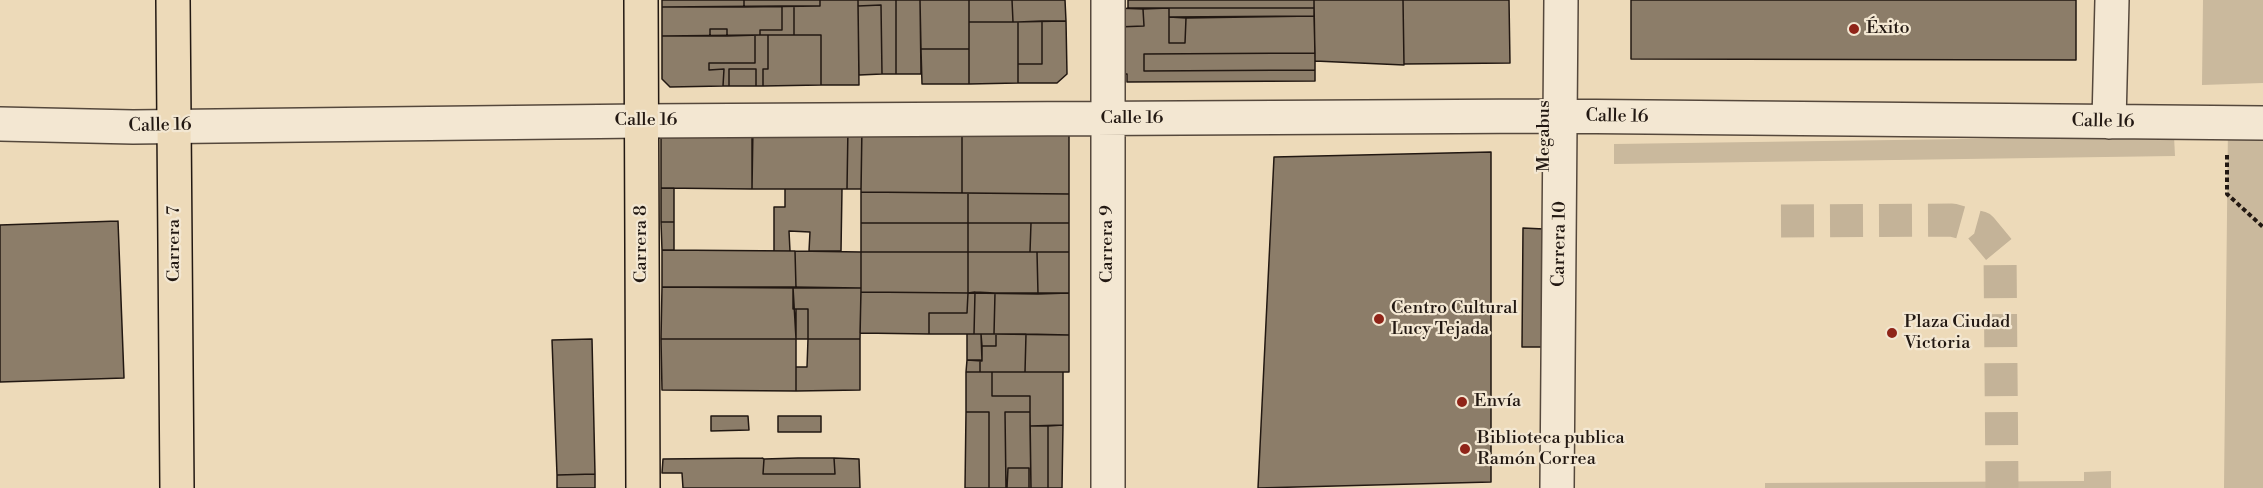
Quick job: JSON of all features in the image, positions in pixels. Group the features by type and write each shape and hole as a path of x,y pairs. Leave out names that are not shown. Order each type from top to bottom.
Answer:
{"main road":[{"name":"Carrera 7","path":"173,0 177,488"},
{"name":"Carrera 8","path":"641,0 643,488"}],"street":[{"name":"Carrera 9","path":"1108,0 1108,488"},
{"name":"Megabus","path":"1542,488 1553,116 1544,0"},
{"name":"Carrera 10","path":"1557,488 1553,116 1561,0"},
{"path":"2109,122 2112,0"},
{"name":"Calle 16","path":"0,124 174,126 1553,116 2263,123"}],"path":[{"path":"2228,124 2227,194 2263,227"}],"shaded area":[{"path":"2203,0 2263,0 2263,83 2202,85"},
{"path":"2263,123 2263,488 2224,488 2228,124"},
{"path":"2174,136 2175,156 1614,164 1614,144"},
{"path":"2111,471 2111,488 1765,488 1765,483 2084,481 2084,472"}],"building":[{"path":"662,0 744,0 744,7 662,7"},
{"path":"744,0 820,0 820,6 744,7"},
{"path":"820,0 858,0 859,85 821,85 821,35 794,35 794,6 820,6"},
{"path":"858,0 896,0 896,74 882,74 881,5 858,6"},
{"path":"896,0 920,0 921,74 896,74"},
{"path":"920,0 969,0 969,49 921,49"},
{"path":"969,0 1012,0 1013,22 969,22"},
{"path":"1012,0 1065,0 1066,21 1013,22"},
{"path":"1128,0 1314,0 1314,8 1128,8"},
{"path":"1314,0 1403,0 1404,65 1315,61"},
{"path":"1403,0 1509,0 1510,63 1404,64"},
{"name":"Éxito","path":"1631,0 2076,0 2076,60 1631,59"},
{"path":"881,5 882,74 859,75 858,6"},
{"path":"782,6 794,6 794,35 760,35 760,30 782,30"},
{"path":"782,6 782,30 760,30 760,35 727,36 727,29 710,29 710,36 662,36 662,7"},
{"path":"1117,8 1143,9 1144,26 1117,27"},
{"path":"1169,8 1314,8 1314,16 1169,17"},
{"path":"1169,8 1169,43 1185,43 1186,18 1314,16 1315,53 1144,54 1144,71 1315,70 1315,81 1127,82 1127,74 1118,74 1117,27 1144,26 1143,9"},
{"path":"1169,17 1186,18 1185,43 1169,43"},
{"path":"1042,21 1042,64 1018,64 1018,22"},
{"path":"1042,21 1066,21 1067,74 1057,83 1018,83 1018,64 1042,64"},
{"path":"969,22 1018,22 1018,83 969,84"},
{"path":"710,29 727,29 727,36 710,36"},
{"path":"755,35 768,35 768,69 763,69 763,86 756,86 756,69 729,69 729,86 723,86 724,69 709,70 709,63 755,63"},
{"path":"755,35 755,63 709,63 709,70 724,69 723,86 670,87 662,79 662,36"},
{"path":"768,35 821,35 821,85 763,86 763,69 768,69"},
{"path":"921,49 969,49 969,84 922,84"},
{"path":"1315,53 1315,70 1144,71 1144,54"},
{"path":"729,69 756,69 756,86 729,86"},
{"path":"661,126 752,126 752,189 661,188"},
{"path":"753,126 848,126 847,189 752,189"},
{"path":"848,126 862,126 861,189 847,189"},
{"path":"862,126 962,127 962,193 861,192"},
{"path":"962,127 1059,128 1069,136 1069,194 962,193"},
{"name":"Centro Cultural Lucy Tejada","path":"1491,152 1491,482 1258,488 1274,157"},
{"path":"661,188 674,188 674,222 661,222"},
{"path":"785,189 842,189 841,251 809,251 810,232 789,231 790,251 774,251 774,207 785,207"},
{"path":"861,192 968,193 968,223 861,223"},
{"path":"968,193 1069,194 1069,223 968,223"},
{"path":"118,221 124,378 0,382 0,225"},
{"path":"661,222 674,222 674,250 662,250"},
{"path":"861,223 968,223 968,252 861,252"},
{"path":"968,223 1031,223 1030,252 968,252"},
{"path":"1031,223 1069,223 1069,252 1030,252"},
{"path":"1523,228 1544,229 1543,347 1522,347"},
{"path":"662,250 795,251 796,288 662,287"},
{"path":"795,251 861,252 861,288 796,288"},
{"path":"861,252 968,252 968,293 861,292"},
{"path":"968,252 1037,252 1038,294 968,293"},
{"path":"1037,252 1069,252 1069,293 1038,294"},
{"path":"662,287 793,287 796,339 661,339"},
{"path":"793,287 861,288 860,339 808,339 808,309 793,309"},
{"path":"861,292 968,293 967,313 929,313 929,334 860,333"},
{"path":"975,292 995,293 994,334 974,334"},
{"path":"975,292 974,334 929,334 929,313 967,313 968,293"},
{"path":"995,293 1069,293 1069,335 994,334"},
{"path":"796,309 808,309 808,339 796,339"},
{"path":"967,334 981,334 982,361 967,360"},
{"path":"981,334 996,334 996,346 982,346"},
{"path":"996,334 1026,334 1025,372 980,372 982,346 996,346"},
{"path":"1026,334 1069,335 1069,372 1025,372"},
{"path":"592,339 595,474 557,475 552,340"},
{"path":"661,339 796,339 796,391 662,390"},
{"path":"808,339 860,339 860,390 796,391 796,367 807,367"},
{"path":"967,360 980,360 980,372 966,372"},
{"path":"966,372 992,372 992,396 1030,396 1030,412 1005,412 1006,488 989,488 989,412 966,412"},
{"path":"992,372 1063,372 1063,425 1030,426 1030,396 992,396"},
{"path":"966,412 989,412 989,488 965,488"},
{"path":"1005,412 1030,412 1031,488 1029,488 1029,468 1008,468 1006,488"},
{"path":"711,416 748,416 749,430 711,431"},
{"path":"778,416 821,416 821,432 778,432"},
{"path":"1063,425 1062,488 1048,488 1048,426"},
{"path":"1030,426 1048,426 1048,488 1031,488"},
{"path":"834,458 859,459 860,488 683,488 682,473 662,473 663,459 764,459 763,474 835,474"},
{"path":"834,458 835,474 763,474 764,459"},
{"path":"1008,468 1029,468 1029,488 1007,488"},
{"path":"595,474 595,488 557,488 557,475"}],"tunnel":[{"path":"1781,221 1952,220 1981,228 2000,251 2002,488"}],"place":[{"name":"Éxito","path":"1854,29"},
{"name":"Centro Cultural Lucy Tejada","path":"1379,319"},
{"name":"Plaza Ciudad Victoria","path":"1892,333"},
{"name":"Envía","path":"1462,402"},
{"name":"Biblioteca publica Ramón Correa","path":"1465,449"}]}
